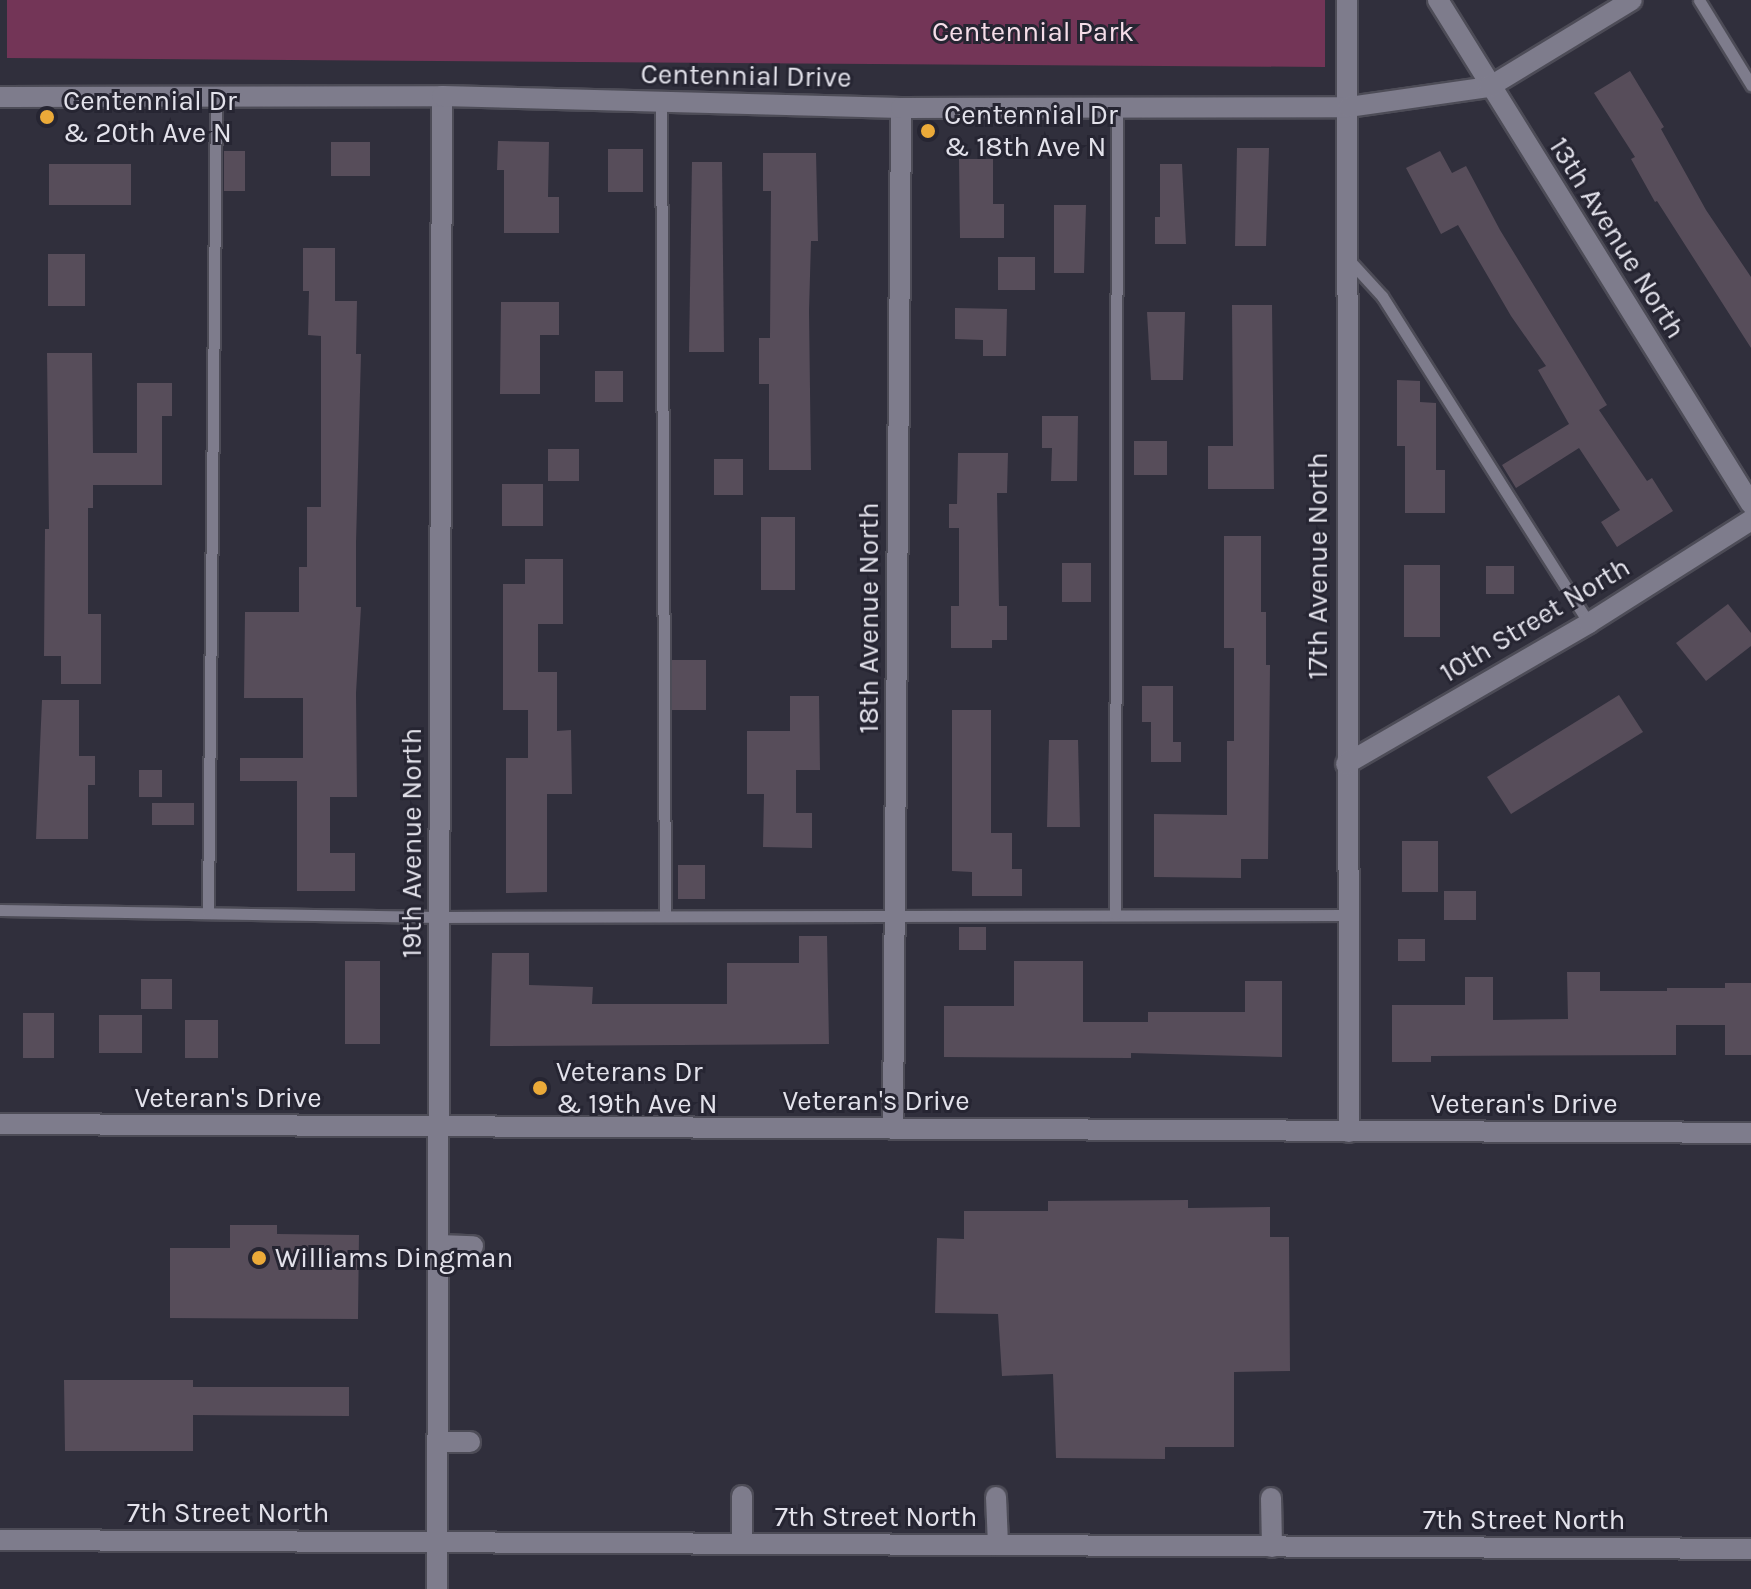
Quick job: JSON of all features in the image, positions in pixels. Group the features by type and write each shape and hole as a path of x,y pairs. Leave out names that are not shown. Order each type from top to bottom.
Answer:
{"street":[{"name":"17th Avenue North","path":"1347,0 1349,1132"},
{"name":"13th Avenue North","path":"1438,0 1489,87 1751,504"},
{"path":"1489,87 1632,0"},
{"name":"Centennial Drive","path":"0,97 442,96 901,108 1349,107 1489,87"},
{"name":"19th Avenue North","path":"437,1589 442,96"},
{"name":"18th Avenue North","path":"893,1129 901,108"},
{"name":"10th Street North","path":"1346,764 1589,623 1751,520"},
{"name":"Veteran's Drive","path":"0,1124 1751,1133"},
{"path":"439,1245 473,1246"},
{"path":"438,1442 470,1442"},
{"path":"742,1496 742,1544"},
{"path":"996,1497 998,1545"},
{"path":"1271,1498 1272,1547"},
{"name":"7th Street North","path":"0,1540 1751,1549"}],"lane":[{"path":"1699,0 1751,85"},
{"path":"208,913 216,97"},
{"path":"661,102 665,915"},
{"path":"1115,914 1117,107"},
{"path":"1346,257 1382,296 1589,623"},
{"path":"0,910 440,917 895,913 1349,915"}],"green space":[{"name":"Centennial Park","path":"7,0 1325,0 1325,67 7,58"}],"building":[{"path":"1630,71 1664,127 1661,129 1706,210 1751,277 1751,348 1655,202 1631,159 1635,157 1594,93"},
{"path":"498,141 549,142 548,197 559,197 559,233 504,233 504,170 497,170"},
{"path":"331,142 370,142 370,176 331,176"},
{"path":"1237,148 1269,148 1266,246 1235,246"},
{"path":"608,149 643,149 643,192 608,192"},
{"path":"224,151 245,151 245,191 224,191"},
{"path":"1440,151 1452,173 1466,166 1500,230 1607,405 1599,410 1647,481 1652,478 1673,511 1617,547 1601,522 1620,510 1579,448 1516,488 1502,465 1569,424 1538,370 1546,366 1511,316 1458,225 1441,234 1406,168"},
{"path":"763,153 816,153 818,241 811,241 809,311 811,470 769,470 769,384 759,384 759,338 770,338 771,191 763,191"},
{"path":"959,159 993,159 993,204 1004,204 1004,238 960,238"},
{"path":"692,162 722,162 724,352 689,352"},
{"path":"49,164 131,164 131,205 49,205"},
{"path":"1160,164 1182,164 1186,244 1155,244 1155,217 1160,217"},
{"path":"1054,205 1086,205 1084,273 1054,273"},
{"path":"303,248 335,248 335,301 357,301 356,354 361,354 356,607 361,607 356,693 357,797 330,797 330,853 355,853 355,891 297,891 297,781 240,781 240,758 303,758 303,698 244,698 245,612 299,612 299,567 307,567 307,507 321,507 321,336 308,335 309,291 303,291"},
{"path":"48,254 85,254 85,306 48,306"},
{"path":"998,257 1035,257 1035,290 998,290"},
{"path":"501,302 559,302 559,335 540,335 540,394 500,394"},
{"path":"1232,305 1272,305 1274,489 1208,489 1208,446 1233,446"},
{"path":"955,308 1007,309 1006,356 983,356 983,340 955,339"},
{"path":"1147,312 1185,312 1183,380 1151,380"},
{"path":"47,353 92,353 93,453 137,453 137,383 172,383 172,416 162,416 162,485 93,485 93,508 88,508 88,614 101,614 101,684 61,684 61,656 44,656 45,529 49,529"},
{"path":"595,371 623,371 623,402 595,402"},
{"path":"1397,380 1420,381 1420,402 1436,403 1436,470 1445,470 1445,513 1405,513 1405,446 1397,446"},
{"path":"1042,416 1078,416 1077,481 1051,481 1052,448 1042,448"},
{"path":"1134,441 1167,441 1167,475 1134,475"},
{"path":"548,449 579,449 579,481 548,481"},
{"path":"958,453 1008,453 1007,493 997,493 999,606 1007,606 1007,640 992,640 992,648 951,648 951,606 959,606 959,528 949,528 949,504 957,504"},
{"path":"714,459 743,459 743,495 714,495"},
{"path":"502,484 543,484 543,526 502,526"},
{"path":"761,517 795,517 795,590 761,590"},
{"path":"1224,536 1261,536 1261,612 1266,612 1266,665 1270,665 1268,859 1241,859 1241,878 1154,877 1154,814 1227,815 1227,741 1234,741 1234,648 1224,648"},
{"path":"525,559 563,559 563,624 538,624 538,672 557,672 557,731 571,730 572,794 547,794 547,892 506,893 506,758 528,758 528,710 503,710 503,584 525,584"},
{"path":"1062,563 1091,563 1091,602 1062,602"},
{"path":"1404,565 1440,565 1440,637 1404,637"},
{"path":"1486,566 1514,566 1514,594 1486,594"},
{"path":"1728,604 1751,633 1751,646 1706,681 1676,643"},
{"path":"672,660 706,660 706,710 672,710"},
{"path":"1142,686 1173,686 1173,742 1181,742 1181,762 1151,762 1151,722 1142,722"},
{"path":"1619,695 1643,732 1511,814 1487,777"},
{"path":"790,696 819,696 820,770 796,770 796,813 812,813 812,848 763,847 764,794 747,794 747,731 790,731"},
{"path":"42,700 79,700 79,756 95,756 95,785 88,785 88,839 36,839"},
{"path":"952,710 991,710 991,833 1012,833 1012,869 1022,869 1022,896 972,896 972,872 952,871"},
{"path":"1049,740 1078,740 1080,827 1047,827"},
{"path":"139,770 162,770 162,797 139,797"},
{"path":"152,803 194,803 194,825 152,825"},
{"path":"1402,841 1438,841 1438,892 1402,892"},
{"path":"678,865 705,865 705,899 678,899"},
{"path":"1444,891 1476,891 1476,920 1444,920"},
{"path":"959,927 986,927 986,950 959,950"},
{"path":"799,936 827,936 829,1044 490,1046 492,953 529,953 529,985 593,987 592,1004 727,1004 727,963 799,963"},
{"path":"1398,939 1425,939 1425,961 1398,961"},
{"path":"345,961 380,961 380,1044 345,1044"},
{"path":"1014,961 1083,961 1083,1022 1148,1022 1148,1012 1245,1012 1245,981 1282,981 1282,1057 1131,1053 1131,1058 944,1057 944,1006 1014,1006"},
{"path":"1567,972 1600,972 1600,991 1725,988 1725,983 1751,983 1751,1055 1725,1055 1725,1025 1676,1025 1676,1055 1431,1056 1431,1062 1392,1062 1392,1005 1465,1005 1465,977 1493,977 1493,1020 1568,1019"},
{"path":"141,979 172,979 172,1009 141,1009"},
{"path":"23,1013 54,1013 54,1058 23,1058"},
{"path":"99,1015 142,1015 142,1053 99,1053"},
{"path":"185,1020 218,1020 218,1058 185,1058"},
{"path":"1188,1200 1188,1208 1270,1207 1270,1237 1289,1237 1290,1371 1234,1372 1234,1447 1165,1447 1165,1459 1056,1458 1053,1374 1002,1376 998,1314 935,1313 937,1238 964,1239 964,1211 1048,1211 1048,1201"},
{"path":"230,1225 277,1225 277,1234 359,1235 358,1319 170,1318 170,1248 230,1248"},
{"path":"64,1380 193,1380 193,1387 349,1387 349,1416 193,1415 193,1451 65,1451"}],"place":[{"name":"Centennial Dr & 20th Ave N","path":"47,117"},
{"name":"Centennial Dr & 18th Ave N","path":"928,131"},
{"name":"Veterans Dr & 19th Ave N","path":"540,1088"},
{"name":"Williams Dingman","path":"259,1258"}]}
